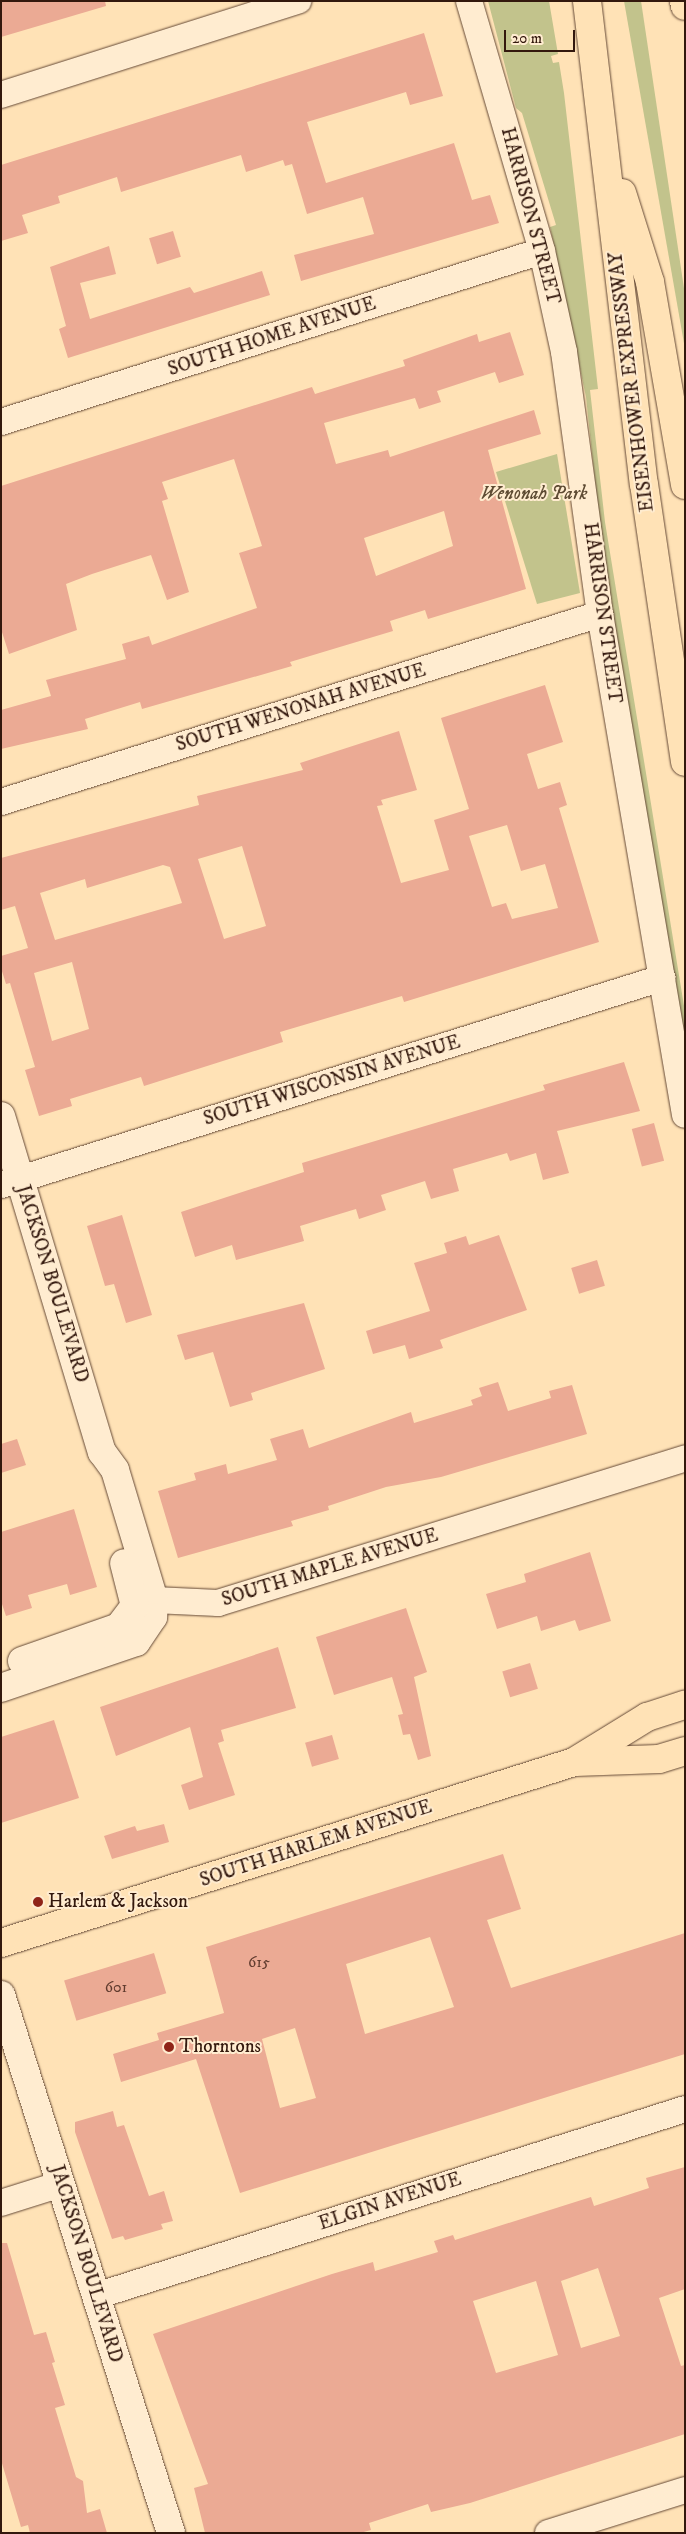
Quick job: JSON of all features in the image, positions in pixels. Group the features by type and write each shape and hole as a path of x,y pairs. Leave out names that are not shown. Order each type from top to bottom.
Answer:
{"main road":[{"name":"EISENHOWER EXPRESSWAY","path":"587,1 644,484 685,762"},
{"path":"684,1 685,6"},
{"path":"602,129 650,282 685,485"},
{"name":"SOUTH HARLEM AVENUE","path":"1,1943 574,1762 647,1717 685,1705"},
{"name":"SOUTH HARLEM AVENUE","path":"574,1762 659,1759 685,1751"}],"street":[{"path":"1,95 298,1"},
{"name":"HARRISON STREET","path":"469,1 542,251 573,400 600,614 685,1114"},
{"name":"SOUTH HOME AVENUE","path":"1,422 542,251"},
{"name":"SOUTH WENONAH AVENUE","path":"1,802 600,614"},
{"name":"SOUTH WISCONSIN AVENUE","path":"11,1182 662,978"},
{"name":"JACKSON BOULEVARD","path":"1,1116 11,1182 102,1452 115,1470 144,1598"},
{"name":"SOUTH MAPLE AVENUE","path":"144,1598 218,1603 685,1458"},
{"path":"1,1668 104,1635 130,1616 144,1598"},
{"path":"1,1688 136,1642 152,1618 144,1598"},
{"name":"JACKSON BOULEVARD","path":"1,1996 171,2533"},
{"name":"ELGIN AVENUE","path":"96,2296 685,2109"},
{"path":"1,2203 61,2184"},
{"path":"548,2533 685,2490"}],"green space":[{"path":"488,1 549,1 558,54 551,56 553,63 559,62 564,93 598,389 590,390 605,522 685,1012 685,1053 602,548 586,397 550,227 556,225 522,113 516,108"},
{"path":"624,1 641,1 685,295 685,349"},
{"name":"Wenonah Park","path":"557,454 580,593 537,604 496,472"}],"building":[{"path":"1,1 105,1 106,6 1,37"},
{"path":"424,33 443,96 410,105 406,92 307,122 326,183 454,143 472,200 490,195 499,223 301,281 294,255 374,234 363,197 307,214 292,164 285,166 283,160 246,172 241,155 121,192 117,177 58,196 60,203 22,215 28,233 1,241 1,165"},
{"path":"173,231 181,257 157,264 149,238"},
{"path":"109,246 116,274 80,283 90,319 190,287 194,293 262,271 270,295 68,358 59,329 66,326 50,267"},
{"path":"510,332 524,375 499,383 495,372 437,391 441,402 419,409 415,398 324,423 336,464 388,450 390,457 534,410 541,434 488,450 526,589 428,619 425,610 390,621 393,631 290,662 292,666 142,709 140,702 85,719 88,729 1,749 1,710 51,696 46,680 126,659 122,644 149,636 152,645 257,608 239,553 262,546 234,459 162,482 168,499 162,501 189,592 167,600 151,555 92,574 66,584 77,630 9,654 1,629 1,486 312,387 315,394 405,366 403,360 477,334 479,342","holes":["444,511 453,546 376,576 364,538"]},
{"path":"545,685 563,742 527,754 538,789 560,782 567,805 559,808 599,942 404,1002 402,996 280,1032 283,1042 144,1086 141,1077 70,1099 72,1106 39,1116 25,1070 35,1067 10,983 6,984 1,968 1,956 28,948 15,906 1,910 1,858 199,805 197,796 303,770 300,763 399,731 417,790 381,800 383,805 377,806 401,883 449,870 434,820 469,809 441,718","holes":["507,825 521,871 545,864 558,908 512,919 506,903 492,907 469,836","242,846 266,926 224,939 198,859","163,865 170,867 182,903 55,940 40,893 85,879 87,888","72,962 89,1029 52,1041 34,973"]},
{"path":"624,1062 640,1111 557,1131 569,1173 543,1180 536,1153 510,1161 507,1153 453,1169 459,1191 431,1199 425,1181 381,1195 386,1210 359,1219 356,1209 300,1226 304,1241 236,1260 232,1245 195,1257 181,1212 304,1172 302,1163 545,1090 543,1085"},
{"path":"654,1123 664,1161 642,1167 632,1129"},
{"path":"122,1215 152,1315 126,1323 114,1284 105,1286 87,1226"},
{"path":"499,1235 527,1310 440,1340 443,1348 409,1359 405,1345 373,1354 366,1331 430,1311 414,1263 447,1253 444,1243 466,1236 469,1245"},
{"path":"597,1260 605,1286 579,1294 571,1268"},
{"path":"304,1303 325,1369 251,1393 253,1400 230,1407 213,1352 185,1360 177,1335"},
{"path":"498,1382 508,1411 551,1398 549,1391 572,1385 587,1434 441,1477 386,1487 328,1506 329,1510 291,1521 293,1526 178,1558 158,1491 196,1480 194,1473 226,1464 228,1474 277,1460 270,1439 303,1429 309,1448 411,1412 414,1423 473,1405 471,1400 482,1396 479,1388"},
{"path":"17,1439 26,1465 1,1473 1,1444"},
{"path":"74,1509 97,1587 70,1595 67,1584 28,1595 32,1608 6,1616 1,1601 1,1532"},
{"path":"590,1552 611,1621 579,1631 575,1620 541,1631 537,1616 497,1629 486,1594 526,1582 524,1574"},
{"path":"406,1608 427,1672 414,1677 431,1756 418,1760 410,1734 403,1735 398,1715 403,1714 392,1677 334,1695 316,1637"},
{"path":"278,1647 296,1708 221,1730 224,1741 218,1743 235,1795 189,1810 181,1785 203,1777 190,1727 116,1756 100,1707"},
{"path":"530,1663 538,1689 510,1697 502,1671"},
{"path":"54,1720 79,1798 1,1823 1,1737"},
{"path":"332,1735 339,1759 312,1767 305,1743"},
{"path":"164,1824 169,1842 112,1859 104,1836 135,1826 137,1831"},
{"path":"503,1854 521,1909 487,1920 511,1988 685,1933 685,2054 240,2193 196,2059 121,2082 113,2054 159,2040 157,2033 224,2013 206,1947","holes":["430,1937 454,2007 365,2034 346,1964","295,2028 316,2098 280,2108 262,2039"]},
{"name":"Thorntons","path":"154,1953 166,1993 76,2021 64,1980"},
{"path":"113,2111 117,2127 124,2125 149,2196 164,2191 173,2221 161,2224 163,2229 125,2240 123,2236 112,2239 75,2132 75,2122"},
{"path":"685,2167 685,2289 659,2298 681,2366 685,2365 685,2434 470,2503 431,2512 428,2504 369,2523 371,2530 360,2533 205,2533 194,2488 208,2484 153,2334 373,2262 375,2271 438,2252 434,2241 453,2235 455,2240 591,2197 594,2206 649,2188 646,2178","holes":["598,2268 620,2336 581,2348 561,2281","536,2281 558,2355 496,2373 473,2301"]},
{"path":"1,2243 7,2243 34,2335 46,2332 55,2362 52,2363 65,2405 55,2408 76,2477 83,2481 87,2513 100,2509 107,2533 30,2533 28,2525 21,2527 1,2460"}],"place":[{"name":"Harlem & Jackson","path":"38,1902"},
{"name":"Thorntons","path":"169,2047"}]}
